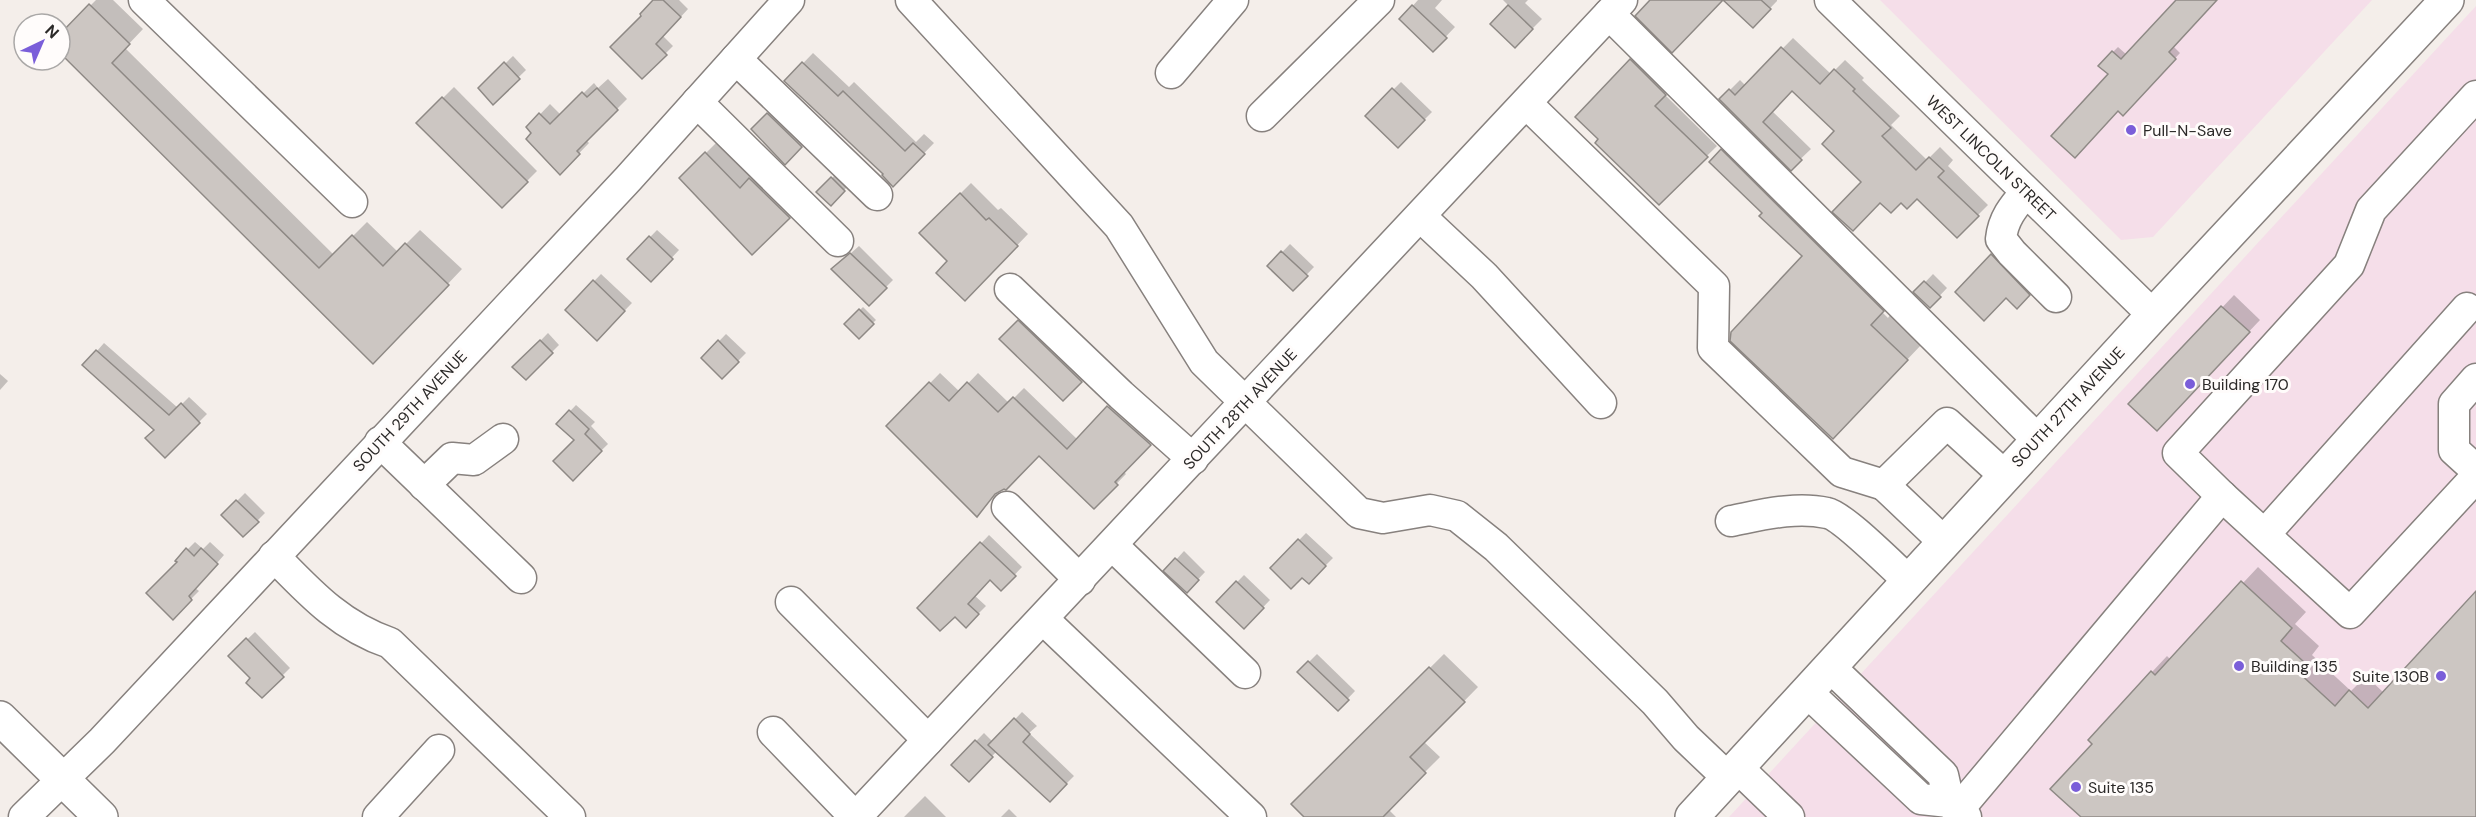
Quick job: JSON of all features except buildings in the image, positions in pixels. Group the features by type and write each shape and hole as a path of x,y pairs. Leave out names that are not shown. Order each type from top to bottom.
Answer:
{"main road":[{"name":"SOUTH 27TH AVENUE","path":"1692,817 2153,315 2447,0"},
{"path":"0,718 100,817"}],"street":[{"path":"144,0 352,202"},
{"name":"SOUTH 29TH AVENUE","path":"24,817 102,741 697,102 789,0"},
{"path":"911,0 1119,226 1204,362 1359,513 1383,518 1431,510 1457,516 1496,547 1654,702 1686,738 1789,817"},
{"path":"1171,73 1233,0"},
{"path":"1262,117 1379,0"},
{"name":"WEST LINCOLN STREET","path":"1830,0 2153,315"},
{"path":"1616,7 2038,440"},
{"name":"SOUTH 28TH AVENUE","path":"855,817 1616,7"},
{"path":"736,59 877,195"},
{"path":"2476,96 2371,210 2349,265 2178,453 2350,613 2476,477"},
{"path":"697,102 838,240"},
{"path":"1526,103 1714,286 1713,348 1842,472 1884,485 1944,542"},
{"path":"2026,192 2002,225 2001,239 2056,297"},
{"path":"1420,216 1484,276 1601,403"},
{"path":"1010,288 1113,387 1193,459"},
{"path":"2265,534 2467,308"},
{"path":"2476,379 2454,404 2454,450 2476,470"},
{"path":"1884,485 1947,423 2005,476"},
{"path":"424,485 452,458 474,460 503,439"},
{"path":"380,442 521,578"},
{"path":"1958,810 2222,496"},
{"path":"1007,507 1080,580"},
{"path":"1731,521 1787,510 1829,513 1866,541 1908,581"},
{"path":"1112,545 1245,673"},
{"path":"274,556 327,610 367,635 390,643 570,817"},
{"path":"791,602 928,740"},
{"path":"1043,619 1251,817"},
{"path":"1830,668 1943,775 1958,810"},
{"path":"1807,692 1921,799 1958,810"},
{"path":"773,732 855,817"},
{"path":"378,817 439,750"}],"shaded area":[{"name":"Pull-N-Save","path":"1880,0 2372,0 2153,237 2121,240"},
{"path":"2476,6 2476,817 1729,817"}],"place":[{"name":"Pull-N-Save","path":"2131,130"},
{"name":"Building 170","path":"2190,384"},
{"name":"Building 135","path":"2239,666"},
{"name":"Suite 130B","path":"2441,676"},
{"name":"Suite 135","path":"2076,787"}]}
